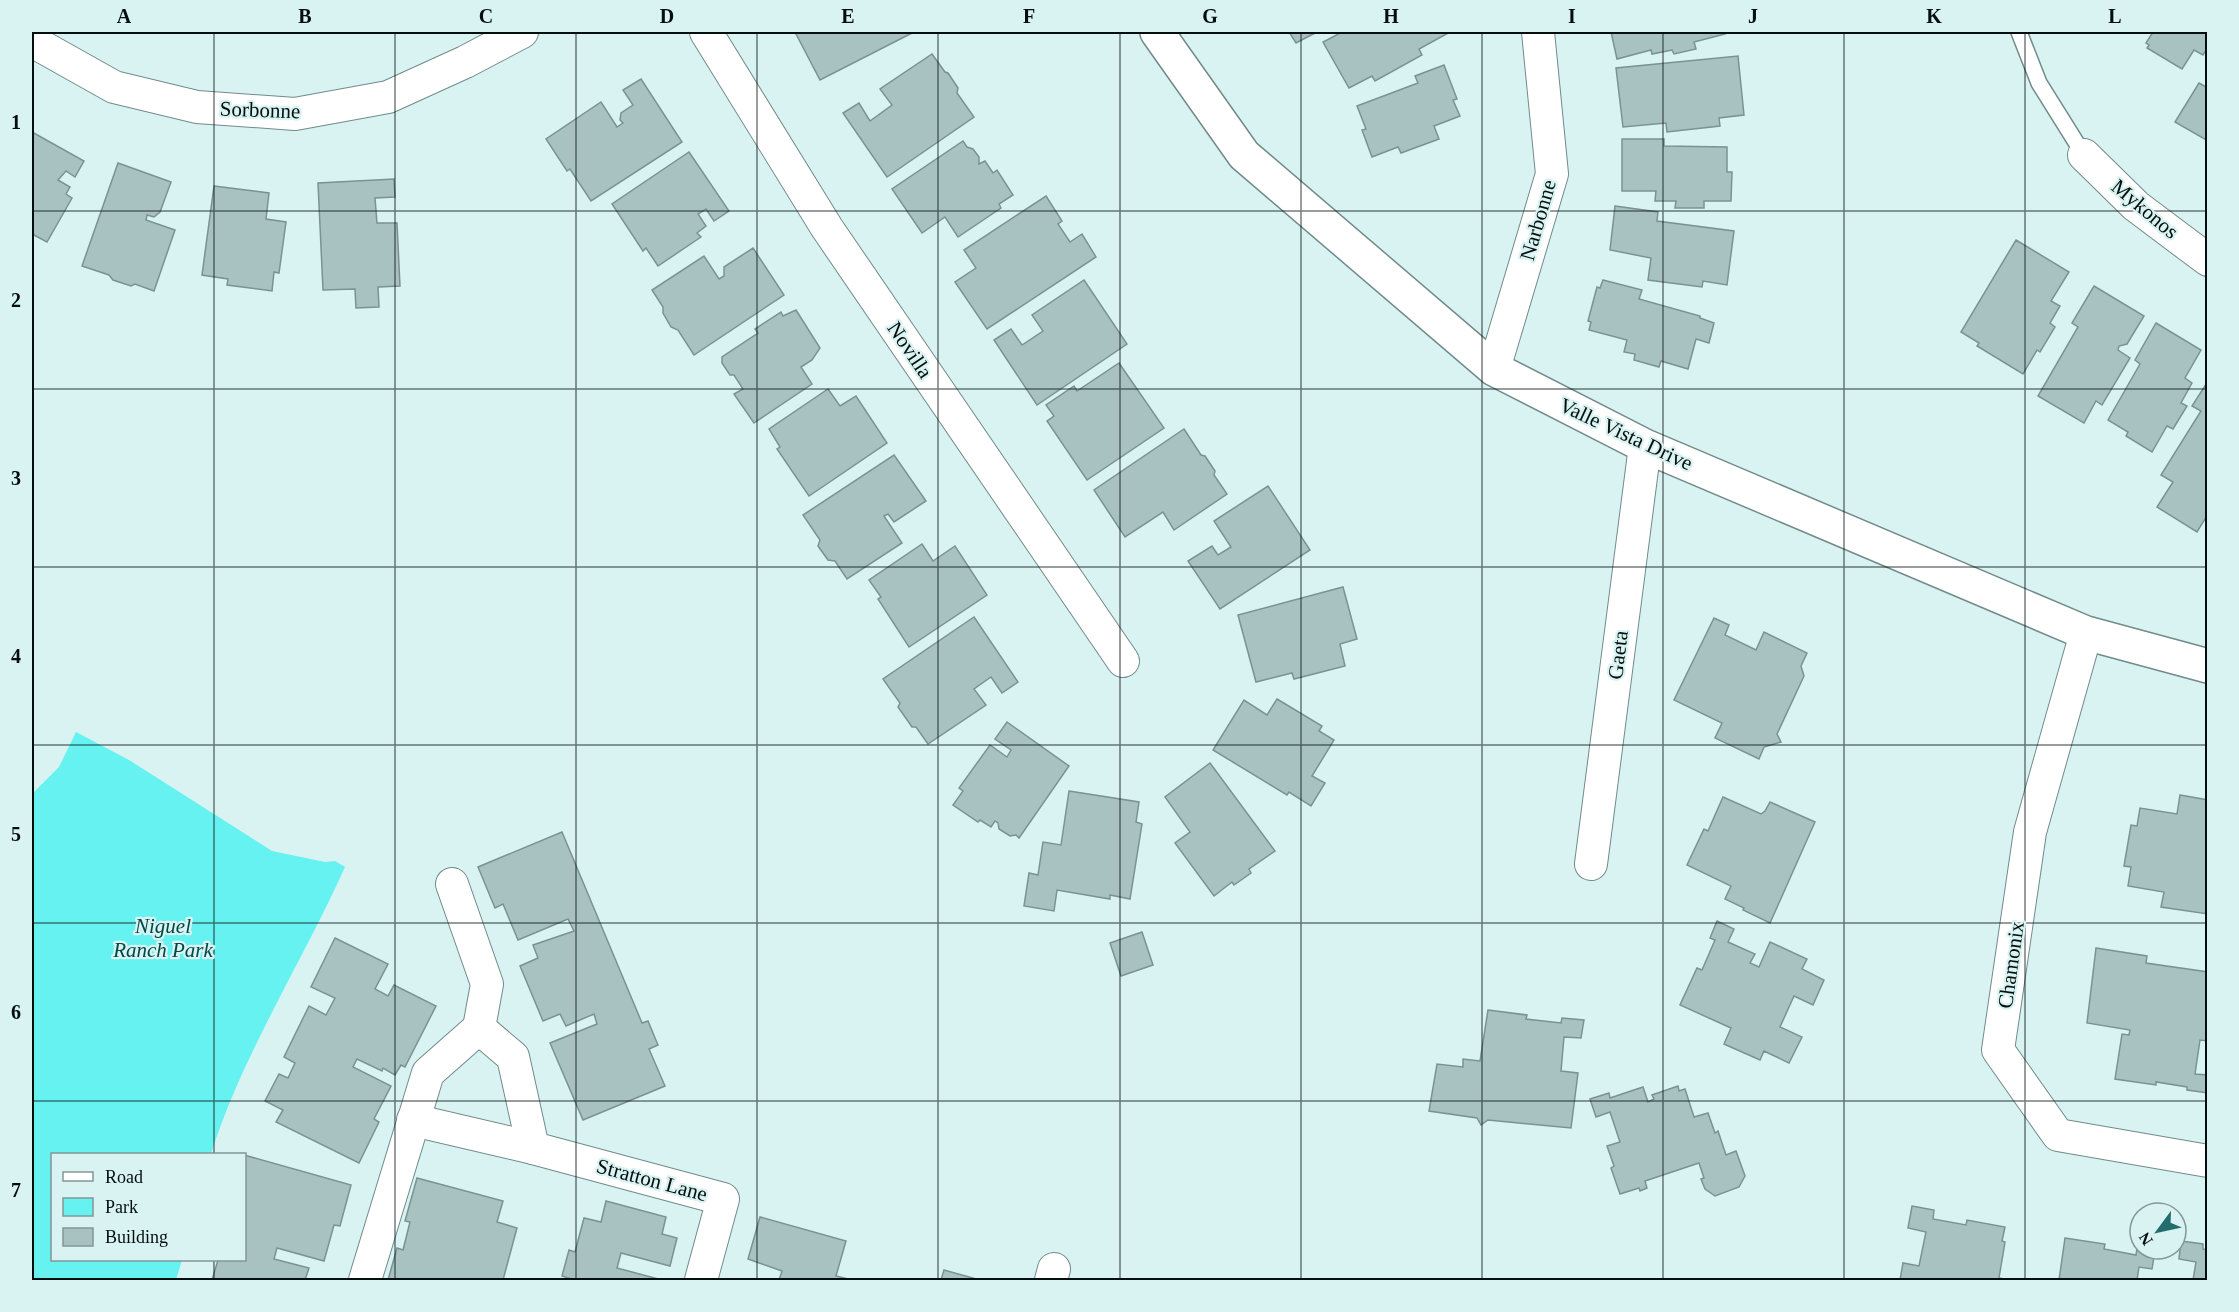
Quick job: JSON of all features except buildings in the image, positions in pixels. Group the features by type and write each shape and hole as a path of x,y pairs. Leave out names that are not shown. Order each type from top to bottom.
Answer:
{"street":[{"name":"Sorbonne","path":"32,41 114,87 197,107 295,114 388,97 465,62 522,32"},
{"name":"Novilla","path":"706,32 827,228 1123,662"},
{"name":"Valle Vista Drive","path":"1157,32 1244,155 1494,369 1645,446 2086,633 2208,666"},
{"name":"Narbonne","path":"1494,369 1552,174 1538,32"},
{"name":"Mykonos","path":"2084,155 2136,206 2208,260"},
{"name":"Gaeta","path":"1591,864 1645,446"},
{"name":"Chamonix","path":"2086,633 2030,832 1998,1050 2058,1135 2208,1161"},
{"path":"365,1281 428,1073 479,1028 487,984 452,885"},
{"path":"479,1028 513,1057 533,1148"},
{"name":"Stratton Lane","path":"413,1120 533,1148 723,1198 701,1281"}],"lane":[{"path":"2019,32 2039,83 2084,155"}],"green space":[{"name":"Niguel Ranch Park","path":"76,732 129,760 272,851 325,862 335,861 345,867 239,1080 211,1153 51,1153 51,1261 182,1261 176,1280 32,1280 32,794 59,767"}]}
